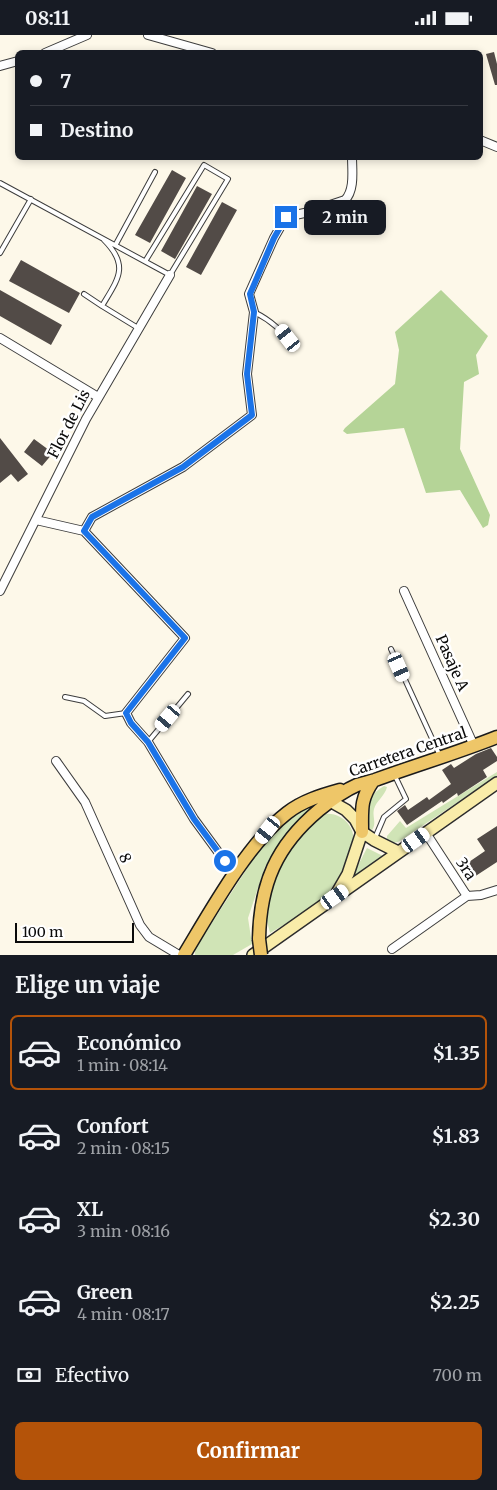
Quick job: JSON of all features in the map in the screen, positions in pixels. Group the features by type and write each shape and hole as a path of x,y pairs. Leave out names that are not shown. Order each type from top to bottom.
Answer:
{"main road":[{"name":"Carretera Central","path":"325,798 357,785 441,758 497,737"},
{"path":"335,897 348,874 362,831 364,795 373,781"},
{"path":"253,955 497,783"},
{"path":"187,951 235,875 268,830 288,812 325,798"},
{"path":"325,798 346,810 355,819 362,831 374,841 398,852"},
{"path":"261,955 259,939 261,907 267,883 278,854 325,798"}],"street":[{"path":"52,50 87,35"},
{"path":"148,35 201,50"},
{"path":"0,66 15,62"},
{"path":"483,141 497,147"},
{"path":"84,531 92,517 183,467 252,415 247,374 254,312 250,294 283,220 290,216 310,212 345,200 351,191 352,160"},
{"name":"Flor de Lis","path":"0,591 98,397 170,275"},
{"path":"0,339 98,397"},
{"path":"36,520 84,531 185,638 126,713 131,723 148,742 194,819 235,875"},
{"name":"Pasaje A","path":"404,591 474,746"},
{"name":"8","path":"56,761 85,802 140,925 149,937 187,951"},
{"name":"3ra","path":"426,833 467,896 481,895 497,890"},
{"path":"392,949 467,896"}],"lane":[{"path":"0,183 146,260 170,275 228,179 204,165 146,260"},
{"path":"116,244 155,172"},
{"path":"0,253 31,199"},
{"path":"101,236 116,251 120,269 118,280 102,306"},
{"path":"84,294 138,328"},
{"path":"254,312 271,320 281,329 294,347"},
{"path":"391,649 441,758"},
{"path":"148,742 188,694"},
{"path":"65,697 84,701 105,716 126,713"},
{"path":"374,841 384,817 406,799 394,773"}],"green space":[{"path":"441,290 488,336 476,355 479,374 464,382 460,449 490,515 488,525 483,528 460,490 426,493 404,428 347,434 343,431 395,384 399,350 395,332"},
{"path":"497,772 497,776 398,842 391,843 387,840 387,836 400,821 406,828"},
{"path":"384,786 387,787 386,790 374,809 374,825 372,830 370,829 369,822 369,804 374,794"},
{"path":"313,802 321,804 291,830 280,843 265,867 248,918 252,944 233,955 195,955 195,949 266,839 283,823"},
{"path":"325,814 332,814 341,818 349,825 353,832 353,843 343,869 328,893 319,902 270,933 265,913 273,878 284,856 303,833"},
{"path":"367,848 385,857 351,879"}],"building":[{"path":"494,52 497,64 497,85 495,85 486,54"},
{"path":"172,170 186,178 150,243 135,235"},
{"path":"197,186 212,194 175,259 161,251"},
{"path":"222,202 237,210 201,275 186,267"},
{"path":"21,260 80,293 69,313 9,281"},
{"path":"0,290 62,325 51,345 0,316"},
{"path":"0,438 28,474 18,482 11,474 0,483"},
{"path":"34,439 53,453 42,466 24,452"},
{"path":"491,748 497,757 497,761 483,770 487,777 458,796 457,793 443,803 442,801 407,825 397,811 405,805 408,810 427,797 429,800 451,784 442,770 451,764 454,768 476,754"},
{"path":"497,826 497,862 474,877 466,864 485,851 477,839"}],"route":[{"path":"225,861 194,819 148,742 131,723 126,713 185,638 84,531 92,517 183,467 252,415 247,374 254,312 250,294 274,238 286,217"}]}
